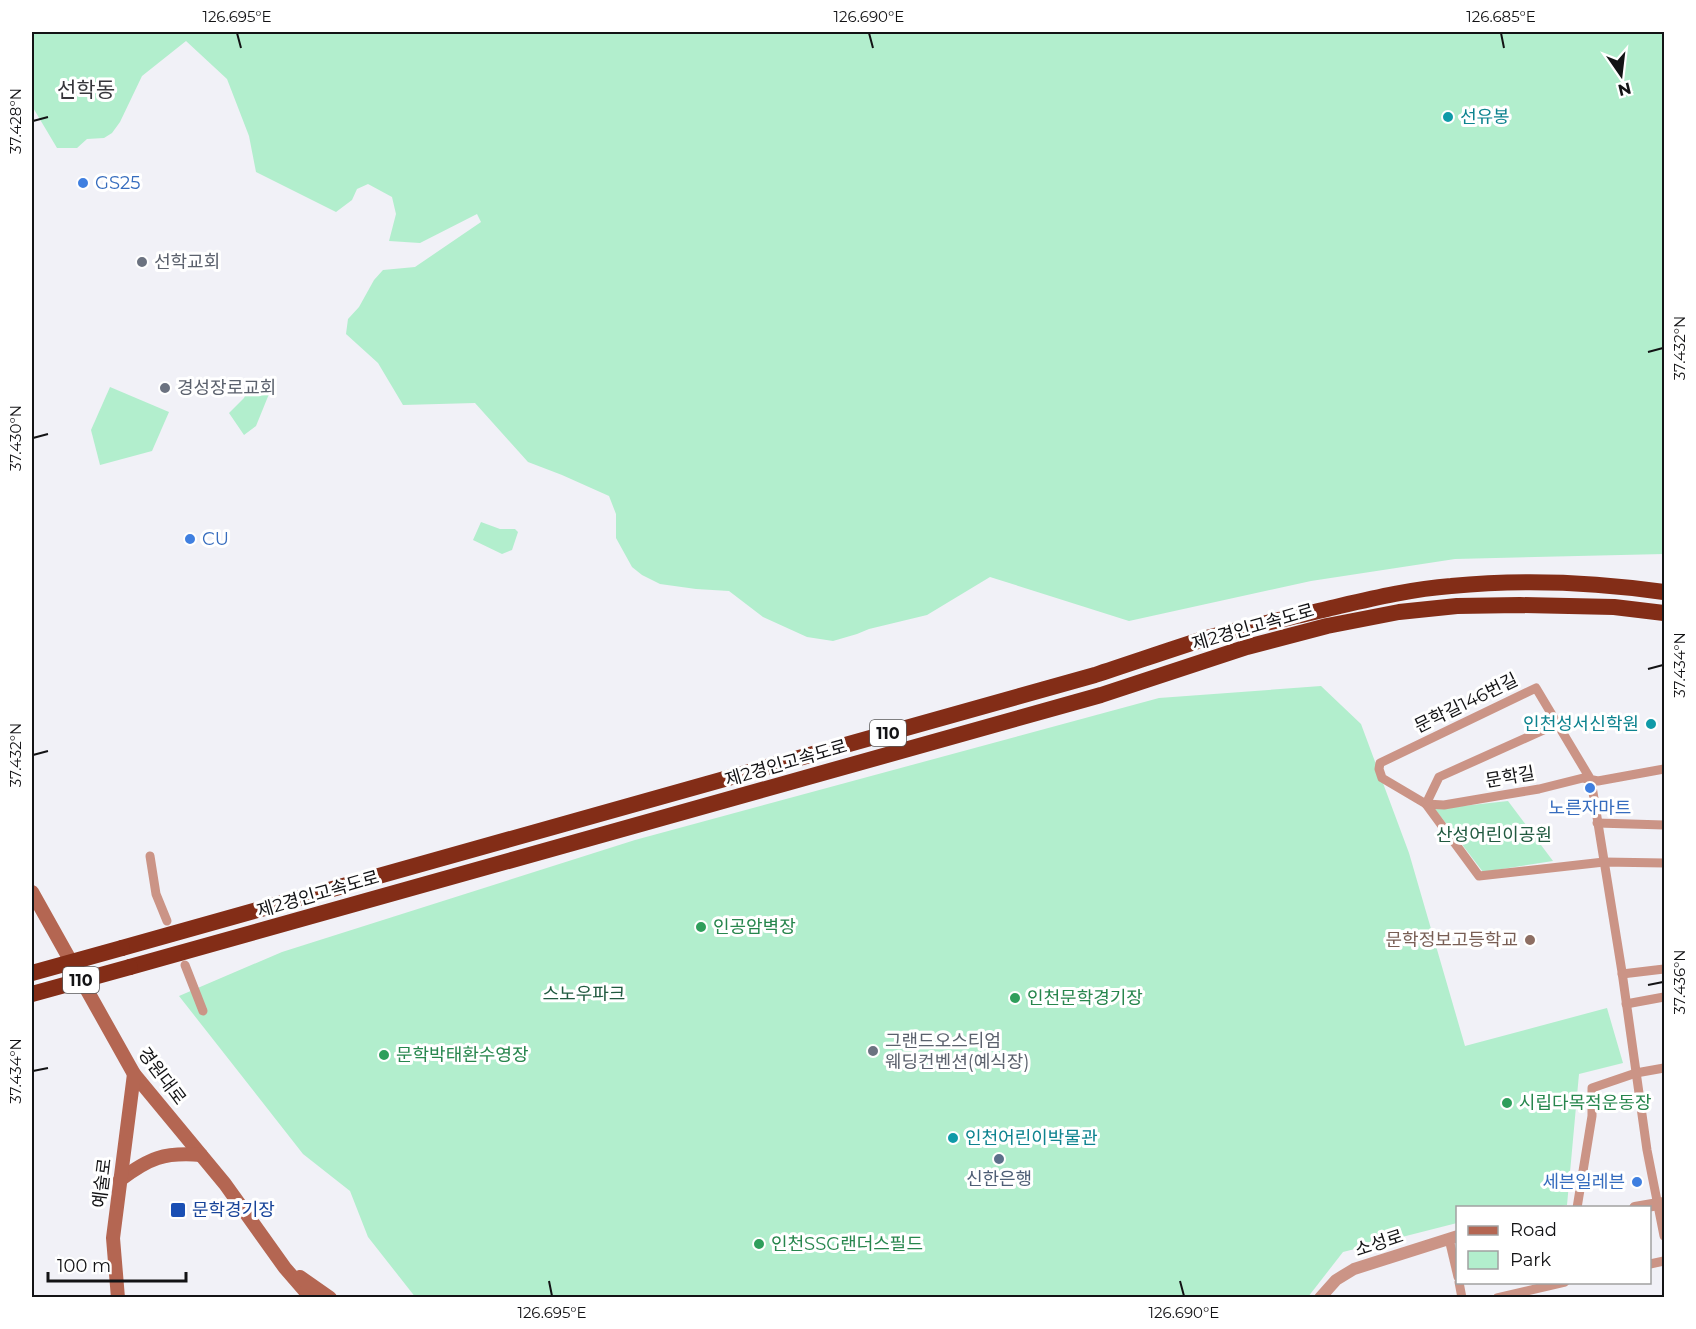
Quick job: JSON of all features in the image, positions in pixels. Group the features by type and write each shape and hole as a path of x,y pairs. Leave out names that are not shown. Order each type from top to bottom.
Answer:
{"highway":[{"name":"제2경인고속도로","path":"32,973 1083,678 1208,638 1281,620 1395,594 1450,586 1508,582 1564,583 1665,592"},
{"name":"제2경인고속도로","path":"32,994 1101,695 1247,647 1328,626 1399,612 1457,606 1614,607 1665,614"}],"main road":[{"name":"경원대로","path":"32,892 134,1074 225,1184 285,1268 310,1298"},
{"name":"예술로","path":"118,1298 113,1238 134,1074"},
{"path":"120,1180 146,1162 161,1157 181,1153 201,1155"},
{"name":"경원대로","path":"285,1268 301,1298"},
{"name":"경원대로","path":"285,1268 330,1298"}],"street":[{"name":"문학길146번길","path":"1426,804 1382,778 1380,763 1536,688 1590,780 1622,974 1647,1150 1661,1204 1665,1236"},
{"path":"1557,724 1438,777 1426,804 1479,876 1604,862 1665,863"},
{"name":"문학길","path":"1426,804 1444,805 1539,789 1583,778 1598,781 1665,769"},
{"path":"1598,823 1665,825"},
{"path":"150,856 156,894 167,921"},
{"path":"185,965 203,1011"},
{"path":"1622,974 1665,969"},
{"path":"1626,1004 1665,997"},
{"path":"1577,1206 1592,1116 1592,1088 1636,1073 1665,1068"},
{"path":"1453,1238 1456,1261"},
{"name":"소성로","path":"1320,1298 1336,1280 1354,1269 1453,1238"},
{"path":"1497,1298 1556,1284"}],"green space":[{"path":"32,32 1664,32 1664,554 1455,559 1311,581 1129,621 990,577 927,615 869,629 833,641 807,637 763,617 729,591 660,584 642,575 632,567 616,538 616,514 609,496 528,462 475,403 403,405 378,363 346,334 348,319 359,307 374,280 383,270 415,267 481,222 477,214 420,243 389,241 396,214 392,197 368,184 357,189 352,200 336,212 256,172 249,136 227,79 186,41 142,76 120,122 112,133 104,138 87,139 77,148 57,148 32,106"},
{"path":"250,385 269,394 256,426 244,435 229,413 244,398"},
{"path":"110,387 169,412 152,451 100,465 91,430"},
{"path":"481,522 500,529 515,529 518,532 512,550 502,554 473,540"},
{"name":"인천문학경기장","path":"1321,686 1361,724 1409,853 1465,1046 1607,1008 1623,1063 1579,1074 1567,1205 1456,1206 1456,1223 1343,1252 1308,1297 416,1298 368,1237 350,1191 303,1154 179,996 282,952 635,840 1159,698"},
{"name":"산성어린이공원","path":"1508,801 1553,861 1483,872 1435,809"}],"place":[{"name":"선유봉","path":"1448,117"},
{"name":"GS25","path":"83,183"},
{"name":"선학교회","path":"142,262"},
{"name":"경성장로교회","path":"165,388"},
{"name":"CU","path":"190,539"},
{"name":"인천성서신학원","path":"1651,724"},
{"name":"노른자마트","path":"1590,788"},
{"name":"인공암벽장","path":"701,927"},
{"name":"문학정보고등학교","path":"1530,940"},
{"name":"인천문학경기장","path":"1015,998"},
{"name":"그랜드오스티엄 웨딩컨벤션(예식장)","path":"873,1051"},
{"name":"문학박태환수영장","path":"384,1055"},
{"name":"시립다목적운동장","path":"1507,1103"},
{"name":"인천어린이박물관","path":"953,1138"},
{"name":"신한은행","path":"999,1159"},
{"name":"세븐일레븐","path":"1637,1182"},
{"name":"문학경기장","path":"178,1210"},
{"name":"인천SSG랜더스필드","path":"759,1244"}],"district":[{"name":"선학동","path":"86,90"}],"park label":[{"name":"스노우파크","path":"584,994"}]}
